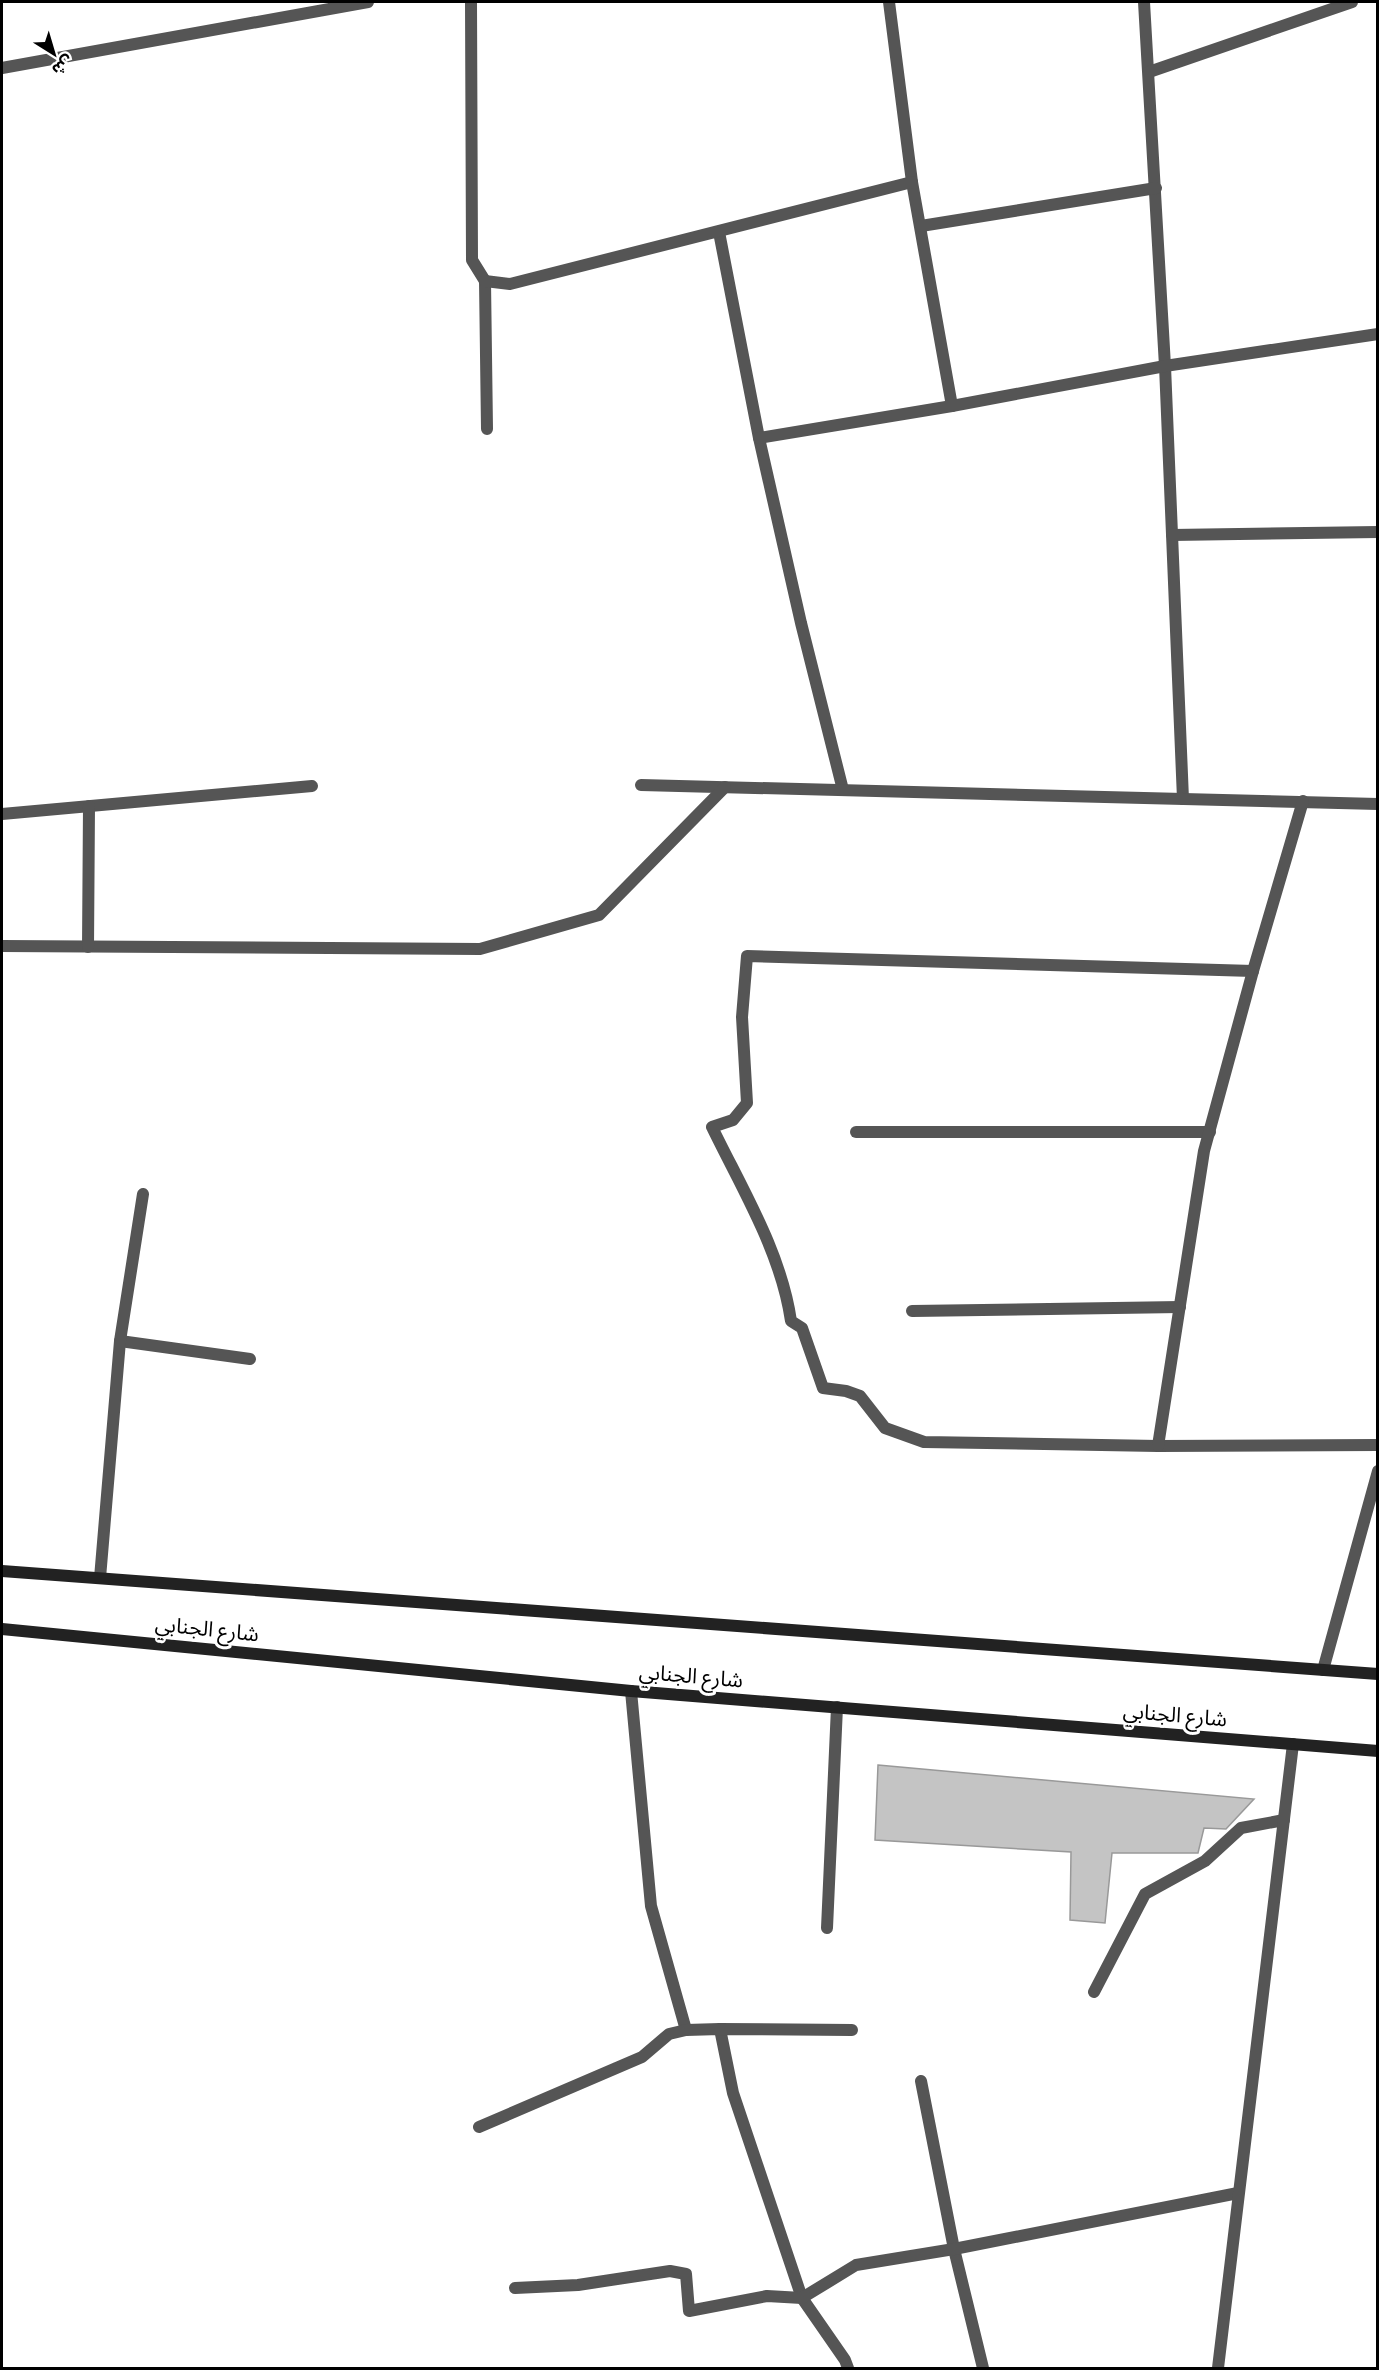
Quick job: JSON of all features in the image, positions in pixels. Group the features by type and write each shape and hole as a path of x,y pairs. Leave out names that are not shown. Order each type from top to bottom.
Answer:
{"street":[{"path":"2,68 368,2"},
{"path":"471,2 472,260 485,281 487,429"},
{"path":"890,2 912,182 952,406"},
{"path":"1144,2 1165,366 1183,799"},
{"path":"1149,72 1352,2"},
{"path":"485,281 510,284 912,182"},
{"path":"921,226 1156,188"},
{"path":"719,232 759,438 801,623 843,790"},
{"path":"759,438 952,406 1165,366 1377,334"},
{"path":"1172,535 1377,532"},
{"path":"641,785 1377,804"},
{"path":"2,814 312,786"},
{"path":"2,946 480,949 599,915 725,787"},
{"path":"1158,1446 1204,1151 1253,971 1304,801"},
{"path":"88,947 89,806"},
{"path":"1253,971 747,956 742,1017 747,1103 733,1120 712,1128 768,1242 788,1301 791,1321 802,1329 823,1388 846,1391 860,1396 885,1428 924,1442 1158,1446 1377,1445"},
{"path":"856,1132 1210,1132"},
{"path":"100,1578 120,1341 144,1194"},
{"path":"912,1311 1180,1307"},
{"path":"120,1341 250,1359"},
{"path":"1323,1670 1377,1471"},
{"name":"شارع الجنابي","path":"2,1570 1377,1674"},
{"name":"شارع الجنابي","path":"2,1629 631,1690 1377,1751"},
{"path":"631,1690 651,1906 686,2030"},
{"path":"827,1928 837,1707"},
{"path":"1218,2368 1293,1744"},
{"path":"1094,1992 1145,1894 1205,1861 1242,1828 1284,1820"},
{"path":"720,2029 733,2093 802,2298 845,2360 848,2368"},
{"path":"479,2127 642,2057 669,2034 686,2030 720,2029 852,2030"},
{"path":"921,2081 954,2249 983,2368"},
{"path":"515,2288 578,2285 670,2271 686,2274 689,2311 766,2296 802,2298 856,2265 954,2249 1238,2193"}],"building":[{"path":"878,1765 1254,1799 1226,1829 1204,1828 1198,1853 1112,1853 1105,1923 1070,1920 1071,1852 875,1840"}]}
